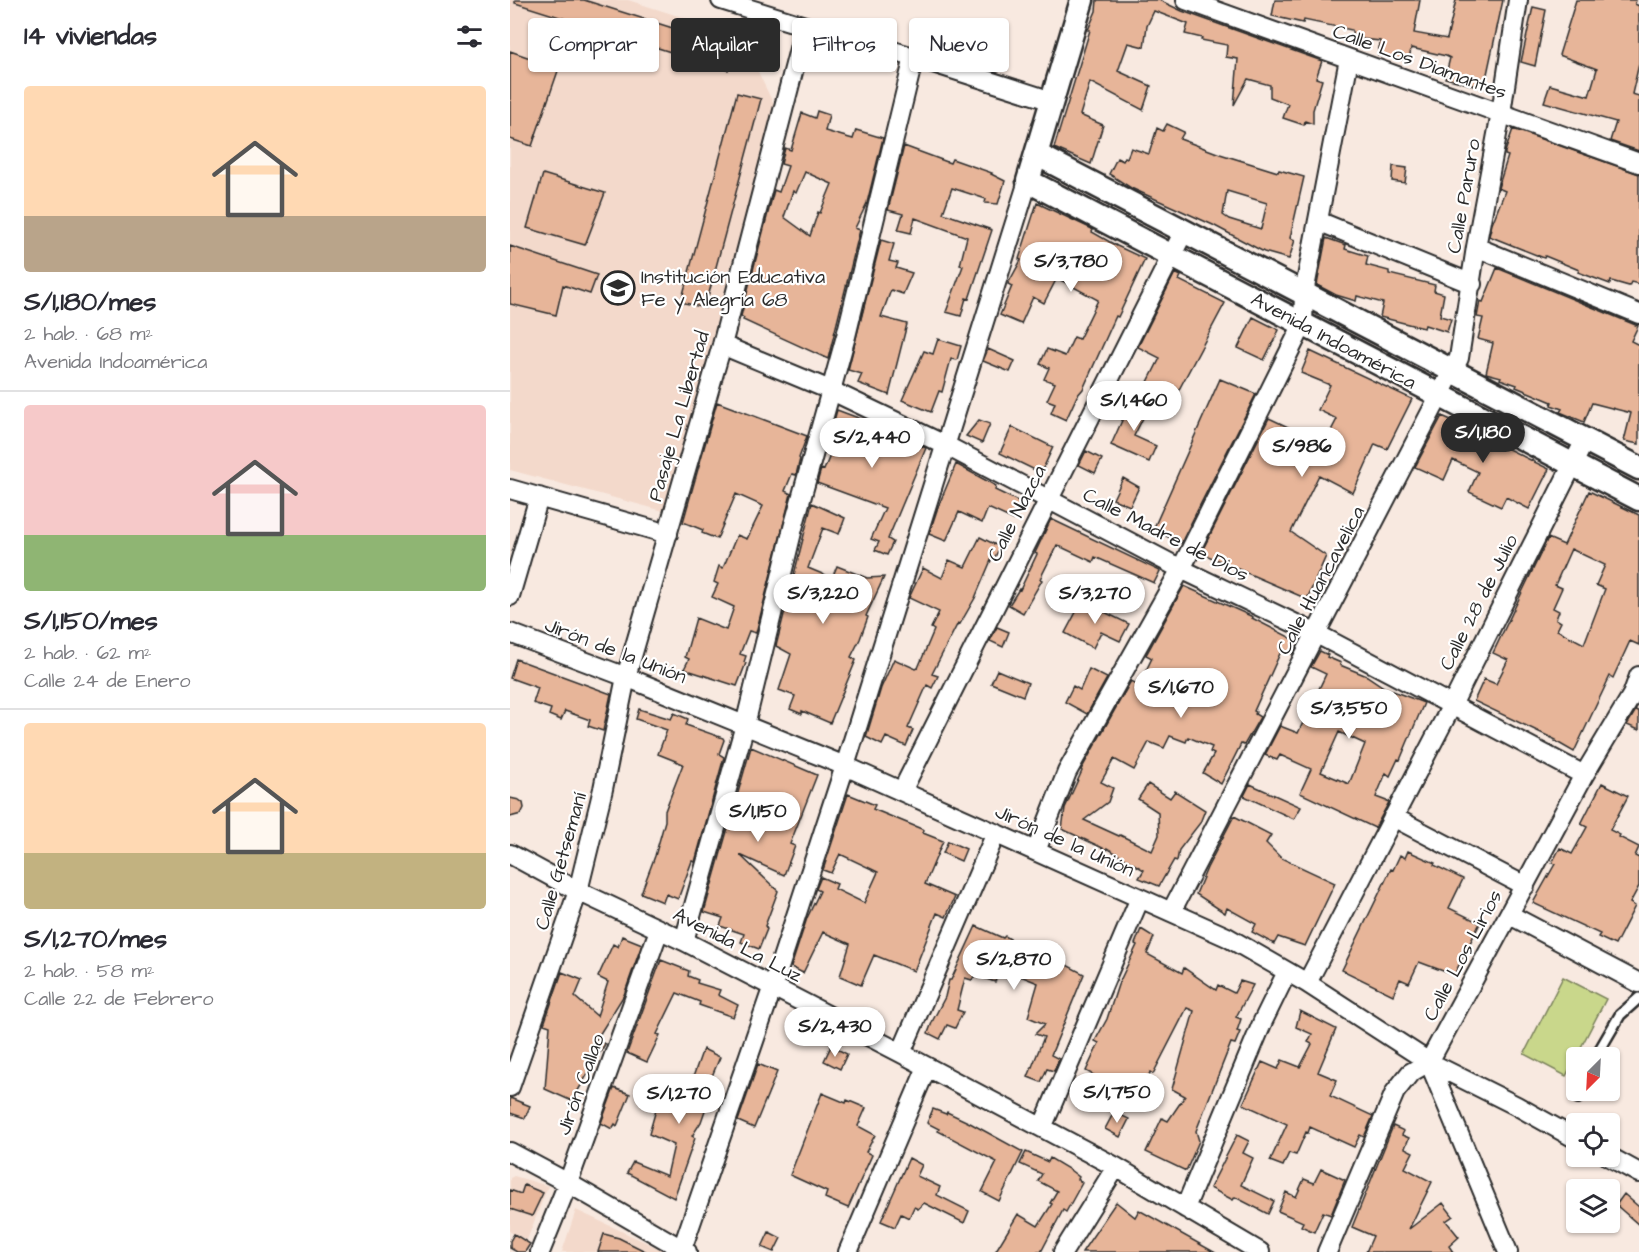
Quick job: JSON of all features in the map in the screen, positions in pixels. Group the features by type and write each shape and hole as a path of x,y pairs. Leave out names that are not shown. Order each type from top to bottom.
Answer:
{"street":[{"path":"721,0 792,22"},
{"path":"514,1158 568,1183 684,1251 845,766 1028,181 1082,0"},
{"name":"Calle Los Diamantes","path":"1186,0 1639,163"},
{"name":"Calle Paruro","path":"1441,396 1459,358 1518,0"},
{"path":"1036,851 1067,772 1181,569 1303,324 1304,293 1349,59"},
{"name":"Pasaje La Libertad","path":"626,677 722,345 793,72"},
{"path":"684,941 745,725 795,518 846,336 910,72"},
{"path":"961,72 1052,101"},
{"name":"Avenida Indoamérica","path":"1036,154 1639,468"},
{"name":"Avenida Indoamérica","path":"1028,181 1639,499"},
{"path":"1318,221 1472,284"},
{"name":"Calle Nazca","path":"902,791 1184,231"},
{"path":"1476,247 1639,314"},
{"name":"Calle Madre de Dios","path":"722,345 830,390 945,445 1181,569 1317,634 1584,775"},
{"name":"Calle Huancavelica","path":"1171,912 1441,396"},
{"name":"Calle 28 de Julio","path":"1307,983 1452,705 1585,440"},
{"path":"510,489 668,534"},
{"path":"510,596 538,497"},
{"name":"Jirón de la Unión","path":"510,633 626,677 845,766 1227,937 1307,983 1429,1062 1566,1133"},
{"name":"Calle Los Lirios","path":"1327,1252 1395,1092 1410,1073 1429,1062 1584,775 1635,696 1639,676"},
{"name":"Calle Getsemaní","path":"510,1087 578,891 603,789 626,677"},
{"path":"1393,817 1525,886"},
{"path":"902,1053 996,833"},
{"name":"Avenida La Luz","path":"510,854 578,891 684,941 902,1053 1116,1167 1260,1252"},
{"path":"1042,1128 1140,898"},
{"path":"1510,915 1639,983"},
{"name":"Jirón Callao","path":"540,1252 568,1183 659,930"},
{"path":"1185,1208 1263,1021 1287,972"},
{"path":"1429,1062 1508,1252"},
{"path":"848,1252 927,1067"},
{"path":"1620,1163 1639,1173"},
{"path":"1063,1252 1116,1167"}],"lane":[{"path":"1601,1047 1620,1015 1639,998"}],"shaded area":[{"name":"Institución Educativa Fe y Alegría 68","path":"510,0 628,0 684,18 671,18 671,72 758,72 774,105 667,512 510,470"},
{"path":"514,1176 548,1186 527,1240 510,1232 510,1178"},
{"path":"576,1210 662,1250 661,1252 562,1252"}],"green space":[{"path":"1563,977 1606,999 1581,1047 1566,1047 1566,1076 1524,1054"}],"building":[{"path":"515,0 584,0 641,18 563,18 515,3"},
{"path":"1097,0 1159,0 1182,11 1322,61 1316,78 1322,80 1313,110 1313,124 1305,121 1304,125 1283,118 1288,104 1270,97 1270,85 1248,79 1234,105 1238,59 1226,57 1227,45 1185,34 1188,24 1154,11 1147,26 1144,47 1128,43 1118,71 1151,86 1143,110 1090,82 1080,115 1103,125 1091,164 1054,148 1090,30 1088,30 1096,11"},
{"path":"1275,0 1420,0 1414,33 1447,39 1456,0 1503,0 1484,88 1445,78 1450,58 1446,56 1411,48 1409,61 1378,55 1380,41 1352,38 1352,30 1272,16"},
{"path":"1576,0 1636,0 1635,4 1639,6 1639,64 1632,94 1639,96 1639,151 1610,141 1616,122 1544,102 1550,85 1589,96 1597,69 1559,55"},
{"path":"1533,7 1546,10 1535,66 1521,62"},
{"path":"659,24 671,27 671,52 659,48"},
{"path":"510,51 528,57 528,72 558,72 532,146 510,139"},
{"path":"737,93 761,99 705,308 681,302"},
{"path":"817,111 829,115 825,131 853,139 856,130 883,138 867,203 855,228 860,230 828,359 743,320 741,316 774,190 779,192 788,166 781,164 785,148 791,150 802,113 815,118","holes":["805,172 832,184 820,213 818,212 810,236 784,217 793,191 796,193"]},
{"path":"1167,124 1184,132 1180,139 1278,172 1279,170 1304,177 1290,238 1295,240 1289,259 1264,252 1213,225 1131,188 1109,174 1117,158 1123,161 1125,157 1127,158 1131,148 1149,154 1157,128 1163,131","holes":["1227,191 1267,203 1261,229 1223,215"]},
{"path":"1513,129 1639,174 1639,284 1631,282 1629,286 1611,281 1610,284 1545,256 1544,258 1489,236 1505,191 1498,188 1508,156 1505,152"},
{"path":"904,146 950,163 952,159 992,173 1005,181 998,204 985,203 986,199 952,188 943,213 992,230 961,316 946,312 963,266 960,265 967,237 915,218 911,233 898,230 903,214 888,210"},
{"path":"1393,166 1407,168 1405,183 1392,181"},
{"path":"543,174 605,193 585,245 527,228"},
{"path":"1037,203 1090,228 1092,232 1145,259 1066,420 1051,413 1055,403 1047,400 1055,383 1044,379 1049,368 1040,364 1047,349 1065,356 1074,337 1079,339 1098,300 1057,278 1044,303 1033,297 1021,324 1000,315 1012,286 1008,284 1021,260 1019,259"},
{"path":"1326,238 1346,245 1345,249 1368,256 1366,265 1389,271 1389,274 1435,285 1434,291 1444,294 1440,316 1451,319 1447,332 1425,325 1424,328 1380,317 1383,303 1357,296 1356,301 1336,295 1317,285"},
{"path":"881,240 894,244 889,261 898,263 896,268 912,273 903,294 891,290 881,317 907,324 889,395 858,383 862,374 848,370"},
{"path":"510,246 597,275 590,294 563,285 556,315 510,304"},
{"path":"1497,268 1638,326 1631,341 1639,345 1639,444 1624,441 1631,413 1592,403 1584,422 1560,412 1562,409 1551,405 1552,402 1516,387 1517,385 1500,379 1501,377 1486,373 1493,343 1478,339 1483,318 1477,317 1480,301 1483,302"},
{"path":"1175,273 1181,276 1179,280 1225,303 1175,397 1148,382 1160,358 1138,347"},
{"path":"1253,317 1279,330 1264,360 1238,348"},
{"path":"938,339 961,346 957,360 951,359 942,392 939,391 931,412 902,400 924,351 933,354"},
{"path":"988,349 1015,361 1010,372 983,361"},
{"path":"1310,351 1412,399 1387,449 1375,444 1353,493 1319,475 1291,532 1326,556 1307,599 1201,553 1269,418 1324,444 1337,419 1318,410 1330,385 1301,373"},
{"path":"1220,379 1256,394 1181,543 1153,530"},
{"path":"1133,396 1150,404 1134,436 1156,446 1149,462 1111,445"},
{"path":"717,402 807,436 796,475 792,474 785,491 791,494 756,633 749,631 740,654 746,656 744,662 746,663 737,686 684,669 689,659 685,657 696,618 726,630 734,607 712,597 718,584 714,582 719,566 723,568 737,535 747,539 763,506 736,494 717,539 683,522"},
{"path":"837,410 926,448 888,539 893,542 887,555 875,550 879,542 871,539 885,508 817,483 821,469 824,470 835,443 828,442"},
{"path":"1442,416 1494,439 1503,444 1502,446 1549,469 1529,509 1506,497 1501,507 1469,492 1478,472 1453,460 1444,480 1415,467"},
{"path":"979,420 990,424 982,443 966,436"},
{"path":"1012,427 1053,447 1041,473 1000,453"},
{"path":"1086,451 1102,459 1095,473 1079,465"},
{"path":"956,464 996,486 995,490 1022,503 1014,520 988,508 982,523 959,512 946,541 929,534"},
{"path":"1123,478 1139,487 1130,506 1113,499"},
{"path":"1589,491 1639,515 1639,645 1630,641 1613,678 1610,676 1574,752 1556,740 1474,701 1484,679 1496,684 1508,660 1493,653 1548,538 1564,545","holes":["1571,549 1605,565 1596,585 1605,589 1584,644 1557,630 1561,622 1556,619 1559,611 1553,608 1562,588 1555,585"]},
{"path":"812,503 845,518 839,534 823,528 808,568 832,578 837,566 867,578 884,577 866,616 868,617 860,639 851,657 856,660 830,723 802,711 802,714 790,709 795,696 779,690 791,654 776,646"},
{"path":"1051,519 1160,571 1154,583 1095,557 1093,562 1057,545 1040,579 1042,580 1023,613 1009,605 1020,590"},
{"path":"980,537 1000,547 994,559 992,558 975,598 960,624 958,623 932,674 938,676 932,688 927,685 908,728 913,730 906,746 886,737 882,745 866,737 881,688 894,659 918,668 934,630 931,628 939,612 909,598 923,568 942,578 949,560 965,567"},
{"path":"1184,586 1253,617 1299,642 1292,654 1282,649 1254,711 1260,717 1244,745 1241,744 1221,784 1203,773 1214,754 1210,752 1212,747 1188,737 1186,742 1170,736 1164,748 1149,742 1134,770 1114,759 1101,782 1113,788 1108,802 1084,820 1152,851 1159,835 1158,812 1138,799 1148,784 1170,798 1175,791 1205,810 1200,823 1179,850 1177,861 1174,860 1159,886 1139,878 1144,870 1107,848 1107,850 1062,829 1065,808 1081,770 1131,681 1139,685 1152,658 1146,655"},
{"path":"1082,601 1129,624 1120,641 1101,632 1093,648 1065,633"},
{"path":"997,627 1009,632 1003,647 990,641"},
{"path":"1320,651 1341,663 1340,665 1367,676 1385,688 1424,703 1400,760 1398,759 1390,776 1386,773 1376,797 1389,802 1375,828 1300,793 1311,769 1280,755 1277,760 1265,755 1280,726 1298,733 1326,674 1311,667","holes":["1339,732 1365,744 1349,784 1321,772"]},
{"path":"516,659 611,694 603,731 588,726 590,720 565,711 561,720 549,715 551,709 533,703 538,688 510,678"},
{"path":"1089,669 1107,678 1087,714 1065,702 1073,686 1080,690"},
{"path":"997,670 1028,683 1023,696 991,683"},
{"path":"639,709 671,719 674,713 688,719 686,725 724,740 719,754 724,757 695,862 692,861 678,899 666,894 663,902 641,893 655,856 665,821 665,811 683,764 658,754 667,730 636,719"},
{"path":"1636,710 1639,712 1639,730 1627,725"},
{"path":"751,747 817,775 790,844 795,846 784,875 740,855 778,891 759,949 741,942 744,934 720,926 723,918 704,912"},
{"path":"1602,783 1628,796 1610,830 1639,847 1635,856 1639,858 1639,886 1630,903 1635,906 1615,945 1598,937 1600,934 1533,903 1555,864 1552,863 1560,848 1572,854 1587,827 1581,824"},
{"path":"1250,784 1301,807 1294,819 1244,796"},
{"path":"848,794 875,805 873,809 924,830 923,833 943,841 925,884 955,897 946,917 937,913 914,971 874,955 861,985 840,976 850,944 823,932 803,973 791,967 807,918 820,891 816,889 821,877 837,884 835,889 864,903 878,872 840,854 831,873 823,870"},
{"path":"510,798 523,803 524,808 521,814 510,817"},
{"path":"1234,816 1271,835 1266,843 1281,858 1335,883 1305,946 1278,937 1274,944 1252,932 1256,924 1227,908 1225,913 1196,894"},
{"path":"948,841 966,849 961,861 943,853"},
{"path":"1408,851 1463,879 1449,908 1480,923 1454,975 1419,962 1409,983 1400,979 1393,995 1342,970 1391,869 1393,870 1400,855 1405,858"},
{"path":"976,926 1003,938 1005,936 1020,945 1016,952 1052,976 1059,961 1084,974 1051,1055 1059,1059 1054,1071 1047,1069 1041,1082 1028,1077 1044,1037 1035,1034 1045,1024 1028,1017 1038,983 1000,968 995,982 975,975 972,980 965,978 957,1010 963,1012 955,1028 947,1025 940,1039 928,1033 945,997 949,980"},
{"path":"1141,929 1154,937 1147,954 1182,973 1184,968 1216,990 1218,985 1234,993 1240,981 1253,985 1236,1017 1241,1019 1237,1031 1240,1032 1235,1044 1231,1043 1196,1131 1199,1141 1186,1171 1146,1152 1162,1118 1168,1121 1185,1096 1172,1089 1194,1011 1187,1008 1153,1074 1150,1072 1142,1098 1122,1091 1086,1071 1099,1043 1095,1041 1107,1019 1118,985 1137,945 1135,944"},
{"path":"622,936 642,944 624,995 596,1040 605,1044 572,1101 545,1089 550,1026 544,1024 562,972 582,980 575,997 597,1016 608,982 598,977 613,944 618,947"},
{"path":"661,960 689,971 688,976 698,980 697,983 720,990 718,995 738,1005 733,1017 699,1005 700,1002 677,993 657,1034 660,1035 647,1062 627,1053"},
{"path":"1300,1011 1336,1029 1318,1072 1337,1080 1330,1096 1373,1116 1364,1137 1360,1135 1354,1147 1310,1127 1296,1155 1289,1153 1283,1166 1270,1161 1287,1124 1243,1104 1262,1062 1278,1069 1282,1060 1300,1067 1312,1044 1308,1042 1312,1034 1296,1027"},
{"path":"831,1046 847,1054 840,1069 824,1061"},
{"path":"703,1049 720,1057 707,1088 712,1090 701,1122 692,1136 695,1138 674,1198 627,1173 633,1162 667,1176 674,1145 649,1134 659,1099 667,1083 688,1091"},
{"path":"758,1064 777,1072 754,1128 738,1121"},
{"path":"614,1088 630,1094 617,1126 615,1124 612,1129 601,1123"},
{"path":"822,1093 866,1108 858,1126 875,1135 866,1152 872,1155 848,1208 825,1198 827,1192 790,1175"},
{"path":"510,1098 530,1106 525,1118 510,1113"},
{"path":"933,1109 946,1114 947,1112 1023,1152 999,1201 982,1192 997,1162 927,1123"},
{"path":"1114,1112 1129,1119 1120,1137 1105,1129"},
{"path":"1393,1126 1404,1131 1402,1135 1409,1138 1405,1148 1413,1152 1405,1168 1432,1182 1409,1229 1443,1203 1453,1216 1446,1221 1459,1237 1449,1246 1453,1252 1366,1252 1373,1236 1352,1227"},
{"path":"1237,1135 1249,1141 1243,1153 1253,1158 1241,1185 1274,1201 1268,1214 1235,1197 1233,1200 1210,1188"},
{"path":"1026,1152 1048,1162 1050,1158 1079,1177 1082,1183 1066,1212 1063,1210 1041,1252 995,1252 1018,1214 1038,1226 1052,1204 1050,1203 1057,1191 1038,1181 1042,1174 1020,1164"},
{"path":"909,1158 922,1165 917,1176 940,1187 937,1195 969,1211 964,1223 924,1203 918,1209 914,1207 909,1218 901,1214 895,1227 881,1221"},
{"path":"1321,1169 1345,1180 1331,1215 1323,1212 1314,1232 1301,1226 1303,1222 1278,1211 1286,1192 1296,1197 1304,1179 1314,1183"},
{"path":"524,1185 543,1193 532,1216 510,1209 510,1190 521,1194"},
{"path":"1624,1194 1639,1207 1639,1225 1620,1208 1620,1200"},
{"path":"1116,1202 1135,1217 1139,1210 1214,1252 1082,1252"},
{"path":"769,1232 781,1238 774,1252 762,1247"},
{"path":"514,1234 530,1244 525,1252 517,1252 510,1248 510,1241"},
{"path":"604,1234 619,1238 647,1252 598,1252"}],"place":[{"name":"Institución Educativa Fe y Alegría 68","path":"618,288"}]}
